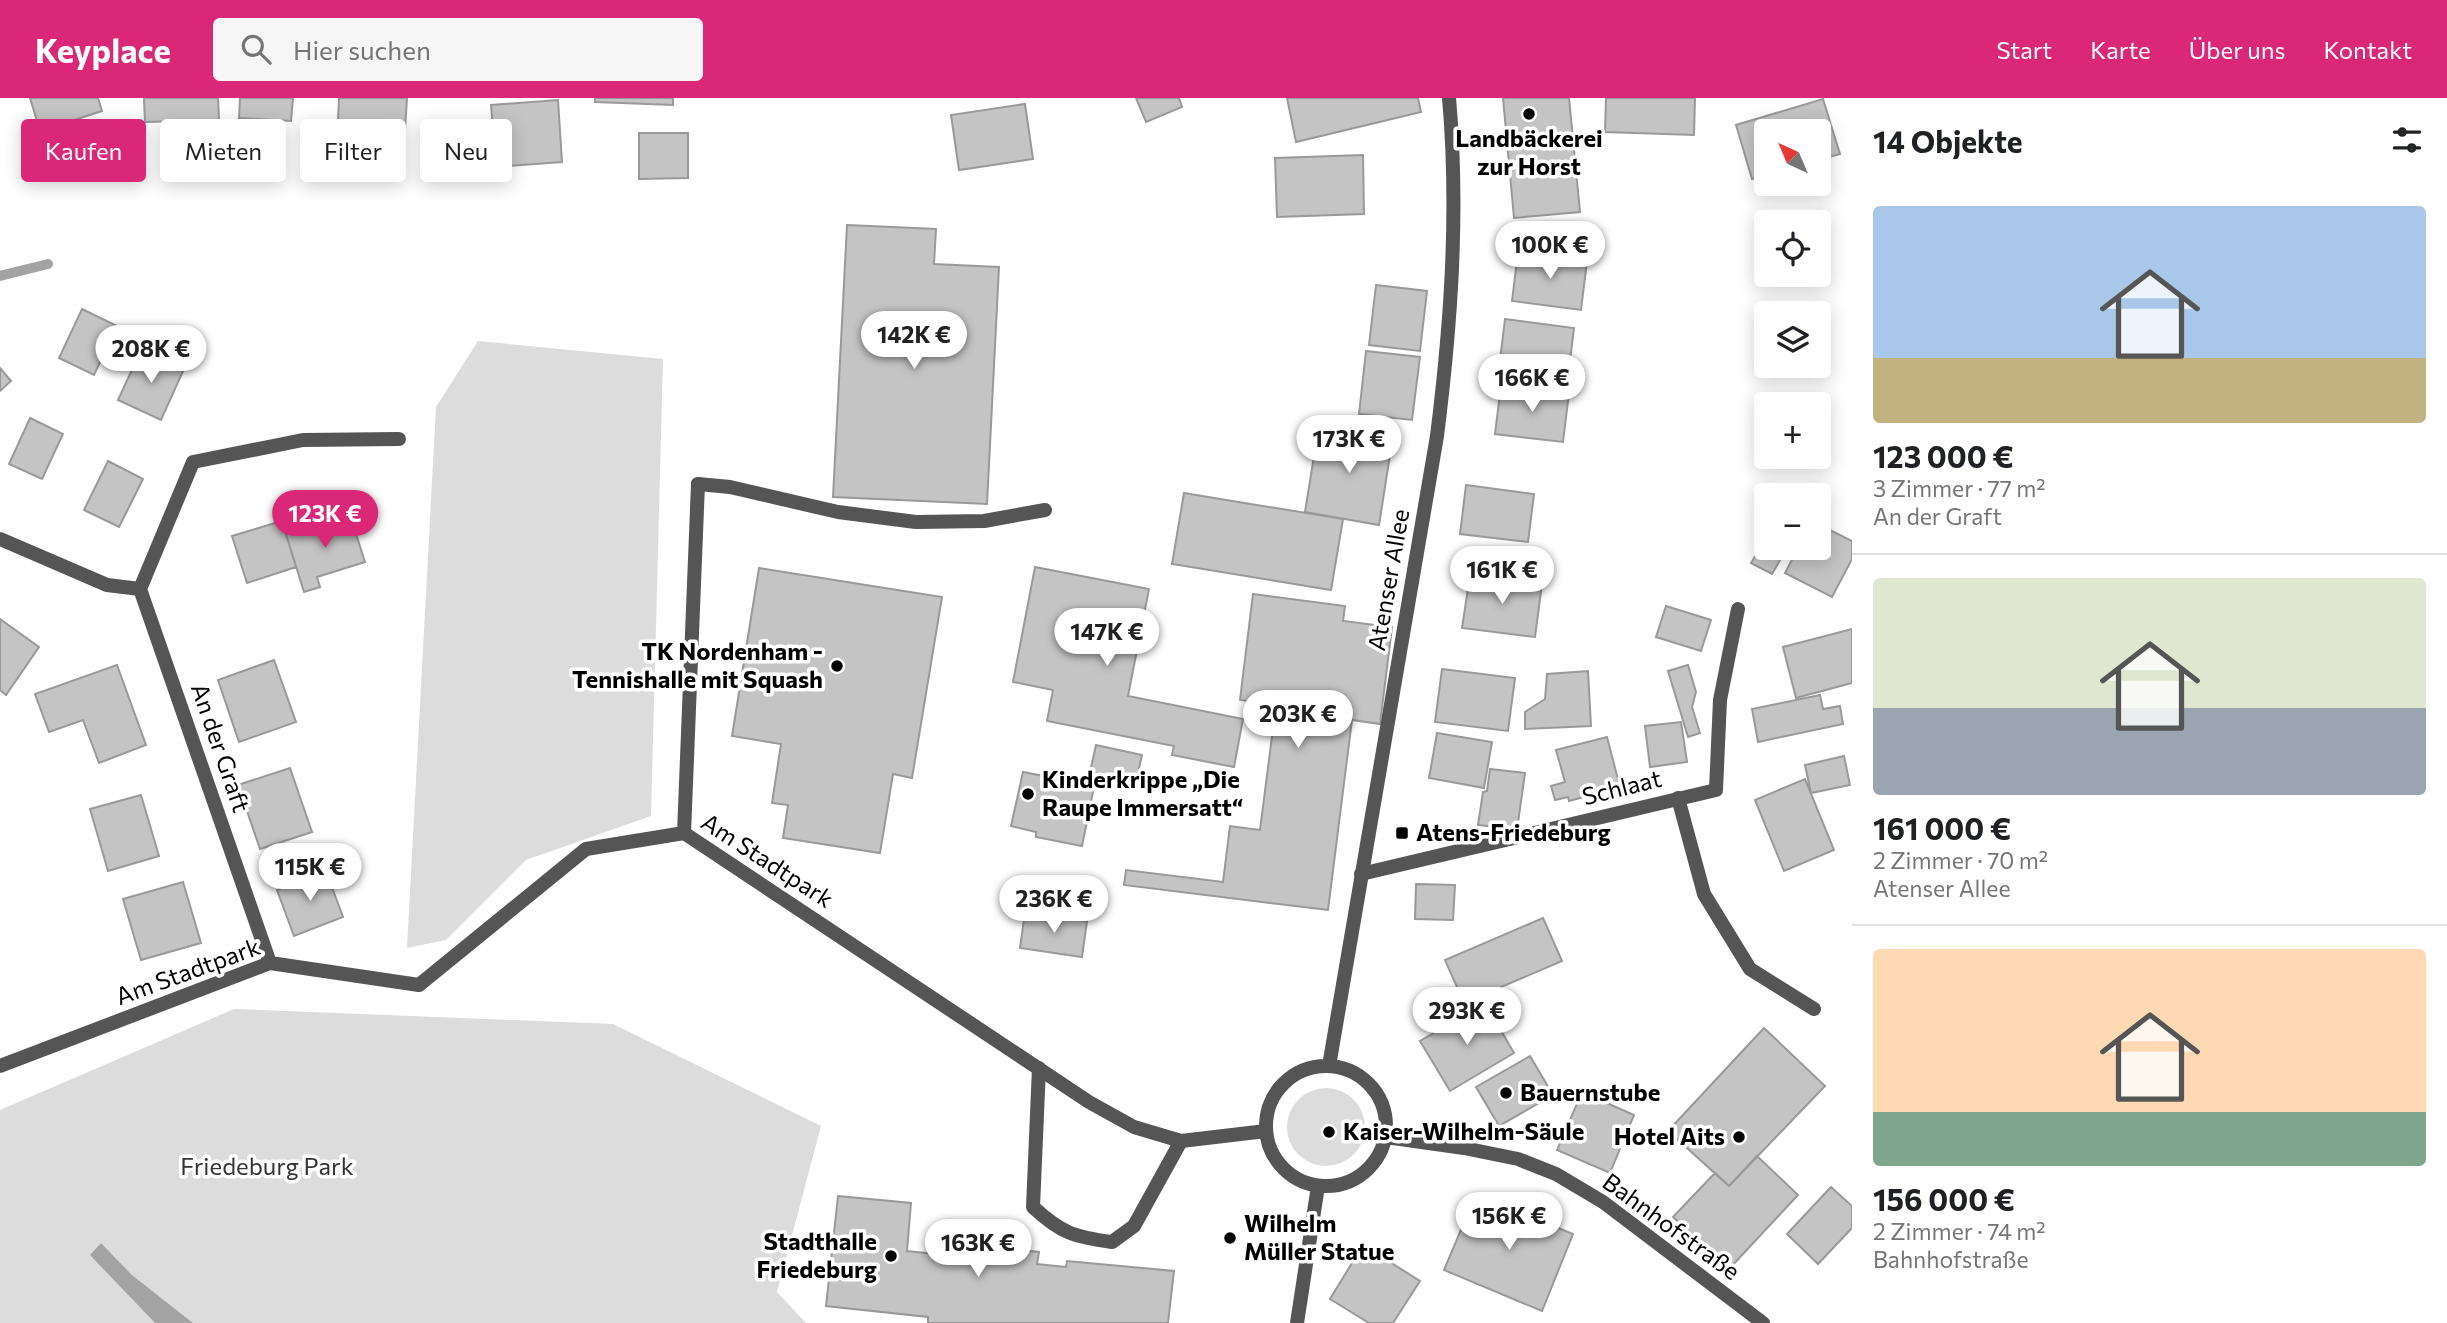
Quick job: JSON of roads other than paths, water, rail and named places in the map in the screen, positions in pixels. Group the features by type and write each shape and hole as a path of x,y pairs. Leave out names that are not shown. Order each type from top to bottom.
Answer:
{"street":[{"name":"Atenser Allee","path":"1328,1066 1443,391 1455,223 1449,98"},
{"path":"0,539 107,586 140,589 193,462 303,440 399,439"},
{"path":"684,832 698,484 730,486 838,512 916,522 984,521 1045,510"},
{"name":"An der Graft","path":"140,589 270,963"},
{"name":"Schlaat","path":"1361,874 1716,790 1720,700 1738,609"},
{"path":"1678,798 1704,894 1750,969 1814,1009"},
{"name":"Am Stadtpark","path":"0,1066 270,963 419,985 586,849 684,832 1089,1102 1134,1127 1181,1141 1266,1131"},
{"path":"1328,1066 1354,1072 1370,1084 1381,1100 1387,1118 1386,1137 1377,1159 1362,1175 1341,1185 1318,1186 1299,1180 1283,1168 1271,1151 1266,1131 1270,1104 1285,1081 1309,1068 1328,1066"},
{"path":"1039,1068 1033,1207 1054,1226 1080,1238 1112,1242 1134,1226 1181,1141"},
{"name":"Bahnhofstraße","path":"1386,1137 1518,1159 1556,1174 1603,1202 1763,1323"},
{"path":"1297,1323 1318,1186"}],"waterway":[{"path":"0,276 48,264"}],"place":[{"name":"Landbäckerei zur Horst","path":"1529,114"},
{"name":"TK Nordenham - Tennishalle mit Squash","path":"837,666"},
{"name":"Kinderkrippe „Die Raupe Immersatt“","path":"1028,794"},
{"name":"Atens-Friedeburg","path":"1402,833"},
{"name":"Bauernstube","path":"1506,1093"},
{"name":"Kaiser-Wilhelm-Säule","path":"1329,1132"},
{"name":"Hotel Aits","path":"1739,1137"},
{"name":"Wilhelm Müller Statue","path":"1230,1238"},
{"name":"Stadthalle Friedeburg","path":"891,1256"}],"park label":[{"name":"Friedeburg Park","path":"267,1167"}]}
